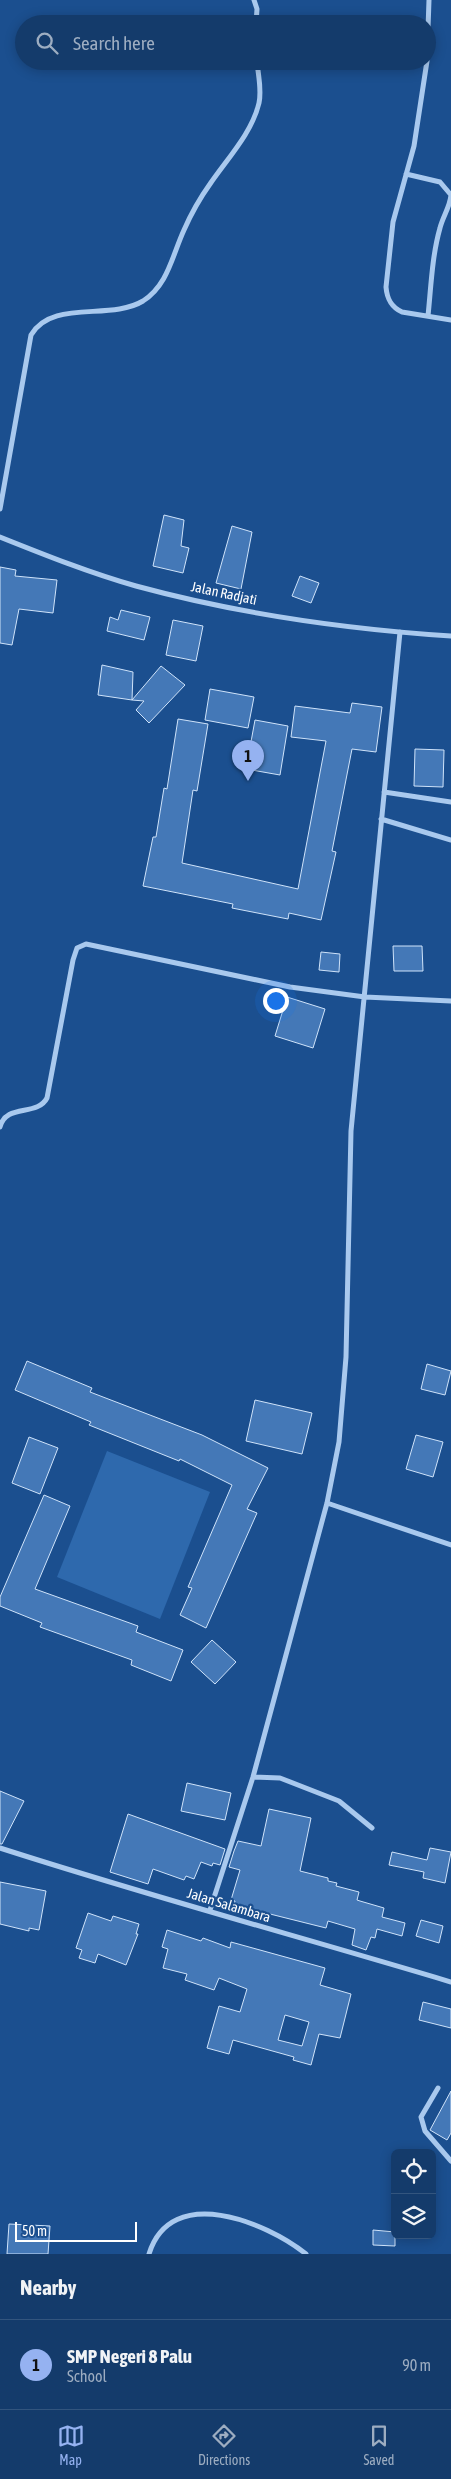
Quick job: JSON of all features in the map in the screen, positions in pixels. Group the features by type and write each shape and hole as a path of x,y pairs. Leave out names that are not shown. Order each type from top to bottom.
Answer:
{"street":[{"path":"254,0 257,15"},
{"path":"429,15 430,0"},
{"path":"0,509 31,335 38,325 74,312 114,311 129,308 142,301 157,289 166,276 196,206 240,142 253,118 259,103 258,70"},
{"path":"425,70 414,146 393,222 386,287 387,297 395,309 402,312 451,320"},
{"path":"406,174 440,182 451,195 437,242 428,316"},
{"name":"Jalan Radjati","path":"0,537 74,566 136,586 307,622 451,636"},
{"path":"210,1910 253,1777 328,1503 339,1442 345,1367 350,1157 400,632"},
{"path":"384,792 451,802"},
{"path":"381,819 451,840"},
{"path":"0,1127 3,1119 10,1114 36,1108 47,1098 73,960 77,948 83,945 92,944 290,987 365,997 451,1001"},
{"path":"328,1503 451,1545"},
{"path":"253,1777 280,1778 338,1800 372,1828"},
{"name":"Jalan Salambara","path":"0,1848 99,1880 210,1910 451,1982"},
{"path":"438,2088 421,2117 425,2131 451,2161"},
{"path":"149,2254 162,2228 189,2214 242,2220 290,2241 306,2254"}],"shaded area":[{"path":"107,1451 210,1492 160,1619 57,1577"}],"building":[{"path":"164,515 184,520 181,546 189,548 183,573 153,566"},
{"path":"232,526 252,532 241,589 216,583"},
{"path":"0,567 16,570 15,576 57,580 53,613 19,609 12,645 0,643"},
{"path":"300,576 319,583 311,603 292,596"},
{"path":"121,610 150,617 144,640 107,631 110,617 118,620"},
{"path":"173,620 203,626 196,661 166,655"},
{"path":"102,665 133,672 132,700 98,695"},
{"path":"161,666 185,685 149,723 136,710 144,701 132,700"},
{"path":"210,689 254,697 248,728 205,720"},
{"path":"352,703 382,707 376,752 352,749 332,851 336,852 321,920 289,913 288,919 232,908 233,904 143,886 153,837 156,837 164,788 167,789 178,719 208,724 197,791 193,790 182,863 298,889 326,741 291,737 295,706 350,713"},
{"path":"255,720 288,726 280,775 246,769"},
{"path":"415,749 444,750 443,787 414,786"},
{"path":"393,946 422,946 423,971 394,971"},
{"path":"321,952 340,954 339,972 319,970"},
{"path":"287,997 325,1009 313,1048 275,1036"},
{"path":"27,1361 92,1388 90,1392 202,1435 268,1468 247,1509 257,1513 206,1628 180,1615 192,1588 188,1587 232,1485 180,1459 179,1461 89,1425 91,1422 15,1390"},
{"path":"427,1364 451,1371 445,1395 421,1389"},
{"path":"255,1400 312,1413 302,1454 246,1441"},
{"path":"416,1435 443,1442 433,1477 406,1469"},
{"path":"29,1437 58,1448 40,1494 12,1483"},
{"path":"44,1495 70,1506 35,1589 138,1626 136,1632 183,1650 171,1681 131,1665 132,1660 40,1627 42,1623 0,1606 0,1597"},
{"path":"212,1640 236,1662 215,1684 191,1662"},
{"path":"187,1783 231,1793 225,1820 181,1811"},
{"path":"0,1791 24,1801 2,1844 0,1844"},
{"path":"269,1809 311,1818 300,1871 328,1878 328,1881 337,1883 336,1886 359,1892 357,1900 384,1908 382,1917 405,1923 402,1936 377,1929 375,1938 371,1937 366,1950 352,1945 355,1929 328,1921 326,1928 234,1905 235,1901 231,1900 240,1870 229,1867 234,1851 238,1841 261,1846"},
{"path":"128,1814 225,1849 220,1865 213,1863 212,1866 201,1862 194,1879 186,1876 184,1880 153,1869 148,1884 110,1872"},
{"path":"430,1848 451,1852 445,1883 423,1878 424,1872 389,1865 392,1852 427,1860"},
{"path":"0,1882 46,1891 39,1930 29,1928 29,1931 0,1924"},
{"path":"88,1913 111,1921 113,1916 139,1924 136,1934 138,1934 126,1965 98,1954 95,1963 79,1958 82,1950 76,1948"},
{"path":"421,1920 443,1926 439,1943 416,1936"},
{"path":"167,1930 201,1941 203,1938 230,1948 231,1942 325,1968 320,1985 351,1994 340,2038 319,2034 311,2065 293,2060 294,2057 233,2040 229,2054 207,2048 219,2006 240,2012 247,1989 219,1978 214,1990 185,1980 187,1974 163,1968 168,1949 162,1947","holes":["285,2015 309,2022 302,2046 278,2040"]},
{"path":"423,2002 451,2009 451,2028 419,2020"},
{"path":"451,2091 451,2133 447,2140 430,2130"},
{"path":"9,2224 50,2226 48,2254 7,2254"},
{"path":"373,2230 391,2232 391,2239 395,2239 395,2246 373,2245"}],"place":[{"name":"SMP Negeri 8 Palu","path":"248,781"}]}
